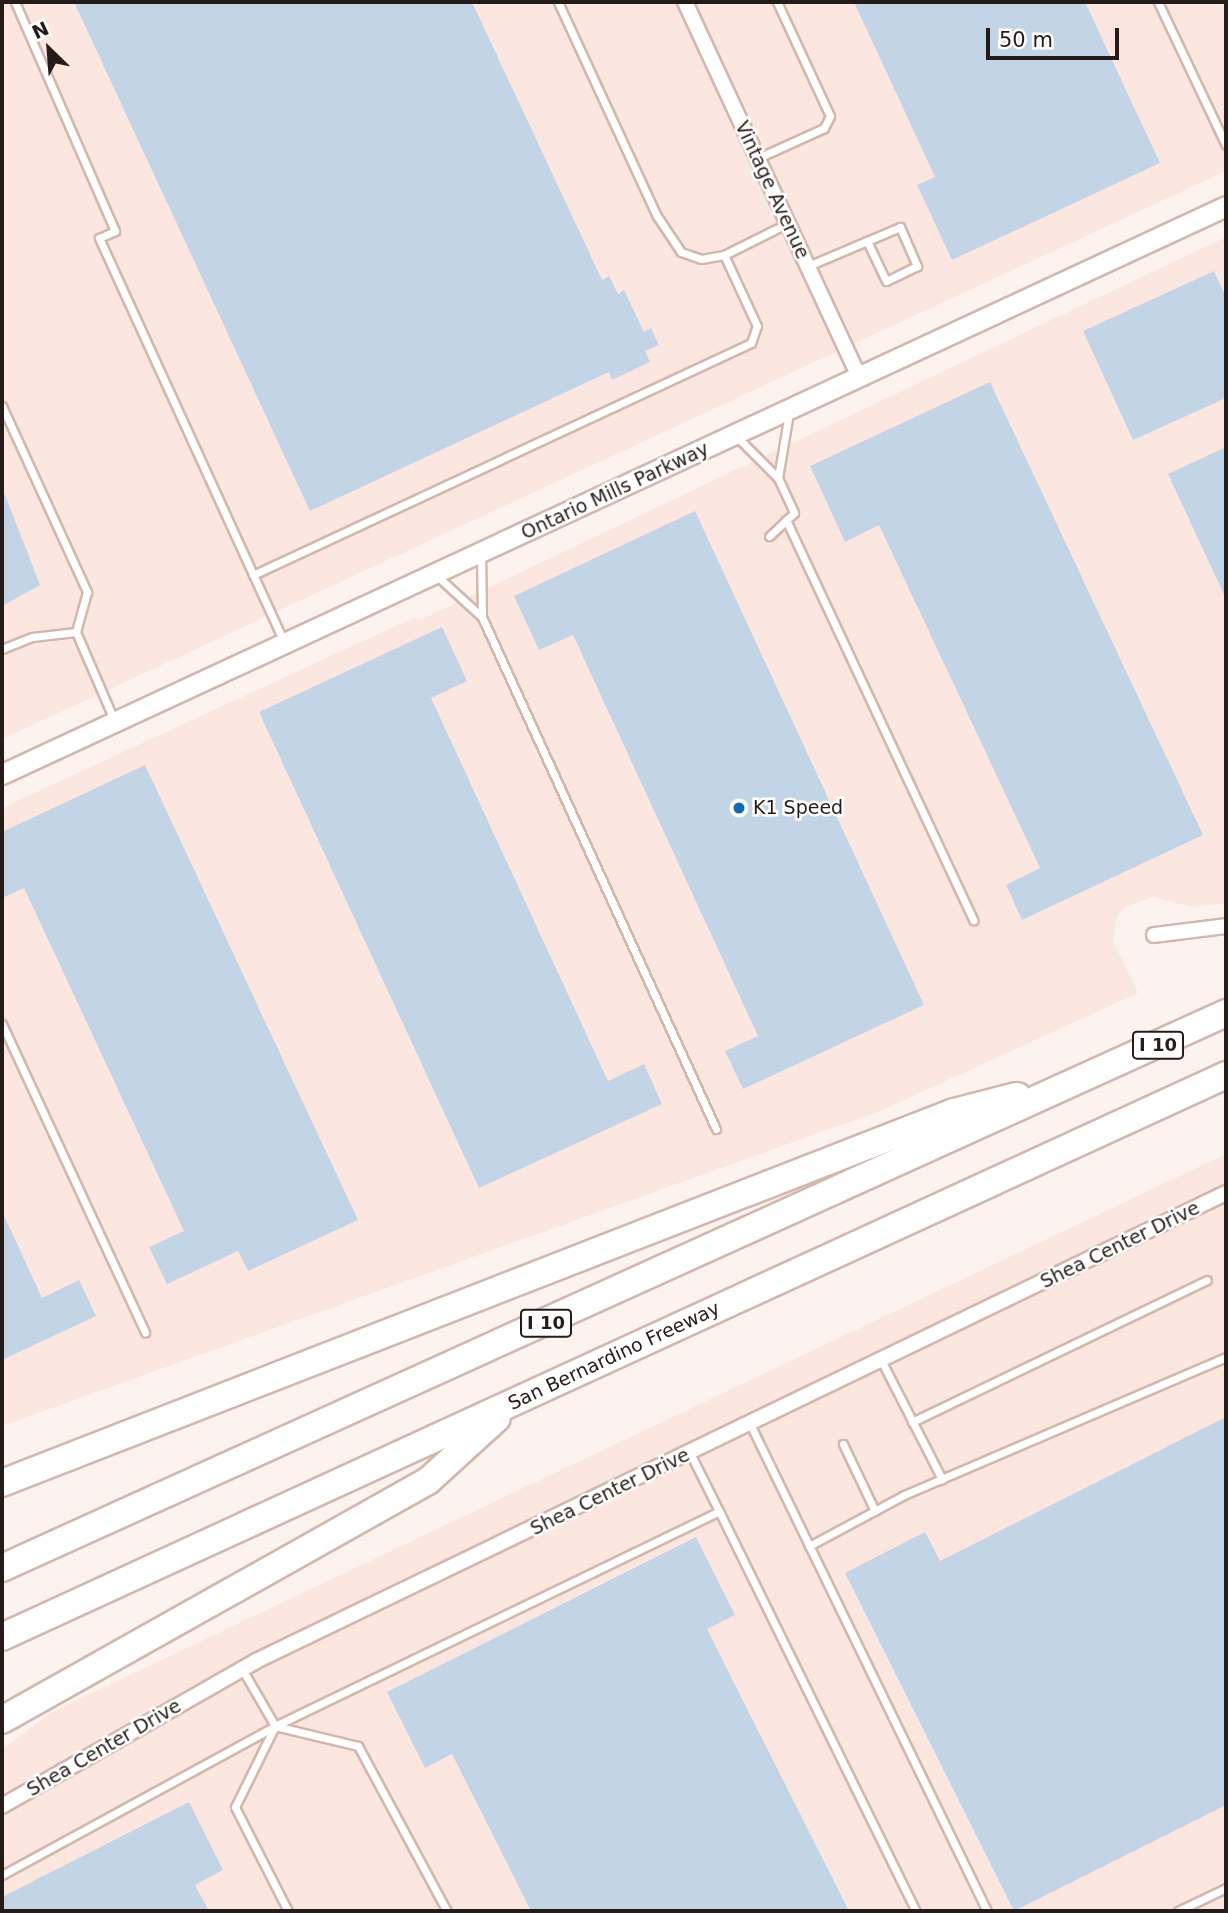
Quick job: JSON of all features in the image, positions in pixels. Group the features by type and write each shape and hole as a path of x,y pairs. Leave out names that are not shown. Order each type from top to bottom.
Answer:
{"highway":[{"name":"I 10","path":"2,1568 1226,1013"},
{"name":"San Bernardino Freeway","path":"2,1637 1226,1075"},
{"path":"2,1481 954,1112 1089,1077"},
{"path":"2,1720 428,1481 516,1401"}],"main road":[{"name":"Ontario Mills Parkway","path":"2,774 1226,206"}],"street":[{"name":"Vintage Avenue","path":"685,2 859,377"},
{"path":"1154,935 1226,926"},
{"name":"Shea Center Drive","path":"2,1806 242,1669 1226,1193"}],"lane":[{"path":"15,2 115,231 99,238 284,644"},
{"path":"558,2 663,225 681,252 701,259 724,255 788,223"},
{"path":"758,158 824,128 830,116 777,2"},
{"path":"1158,2 1226,145"},
{"path":"808,267 867,241 900,227 917,266 886,281 867,241"},
{"path":"253,575 751,343 757,327 724,255"},
{"path":"2,406 87,592 76,632 115,722"},
{"path":"778,478 789,410"},
{"path":"735,435 778,478 794,513 769,536"},
{"path":"786,520 973,920"},
{"path":"481,553 482,617"},
{"path":"434,574 482,617 716,1129"},
{"path":"2,649 32,637 76,632"},
{"path":"2,1024 145,1332"},
{"path":"912,1422 1207,1280"},
{"path":"809,1546 942,1479 1226,1357"},
{"path":"881,1360 942,1479"},
{"path":"750,1424 987,1911"},
{"path":"843,1444 875,1511"},
{"path":"690,1453 916,1911"},
{"path":"2,1875 275,1726 719,1511"},
{"path":"242,1669 275,1726 358,1745 447,1911"},
{"path":"275,1726 235,1807 288,1911"},
{"path":"1178,1911 1226,1888"}],"shaded area":[{"path":"2,2 1226,2 1226,171 2,739"},
{"path":"1226,237 1226,903 1192,907 1153,897 1125,907 1116,919 1113,941 1138,993 880,1111 2,1426 2,808 413,618 422,619"},
{"path":"1226,1154 1226,1911 2,1911 2,1750 50,1713"}],"building":[{"path":"74,2 472,2 602,280 609,276 618,294 624,290 644,332 651,328 659,345 645,351 650,362 612,380 609,372 310,511"},
{"path":"854,2 1085,2 1160,163 952,260 917,185 935,177"},
{"path":"1214,271 1226,297 1226,398 1133,440 1083,331"},
{"path":"990,382 1203,835 1022,920 1006,885 1040,868 879,525 845,542 810,466"},
{"path":"1226,447 1226,599 1168,474"},
{"path":"2,487 40,585 2,606"},
{"path":"695,511 924,1005 743,1089 725,1051 758,1036 573,635 539,650 514,596"},
{"path":"442,627 467,681 431,698 608,1081 644,1064 662,1104 479,1188 259,712"},
{"path":"145,765 358,1220 248,1271 238,1251 167,1284 149,1247 184,1231 24,888 2,898 2,832"},
{"path":"2,1211 42,1298 79,1280 96,1316 2,1360"},
{"path":"1226,1417 1226,1805 1014,1911 845,1573 925,1532 940,1561"},
{"path":"696,1537 735,1615 707,1629 849,1911 531,1911 452,1754 425,1768 387,1692"},
{"path":"189,1802 223,1870 195,1885 209,1911 2,1911 2,1897"}],"place":[{"name":"K1 Speed","path":"739,808"}]}
